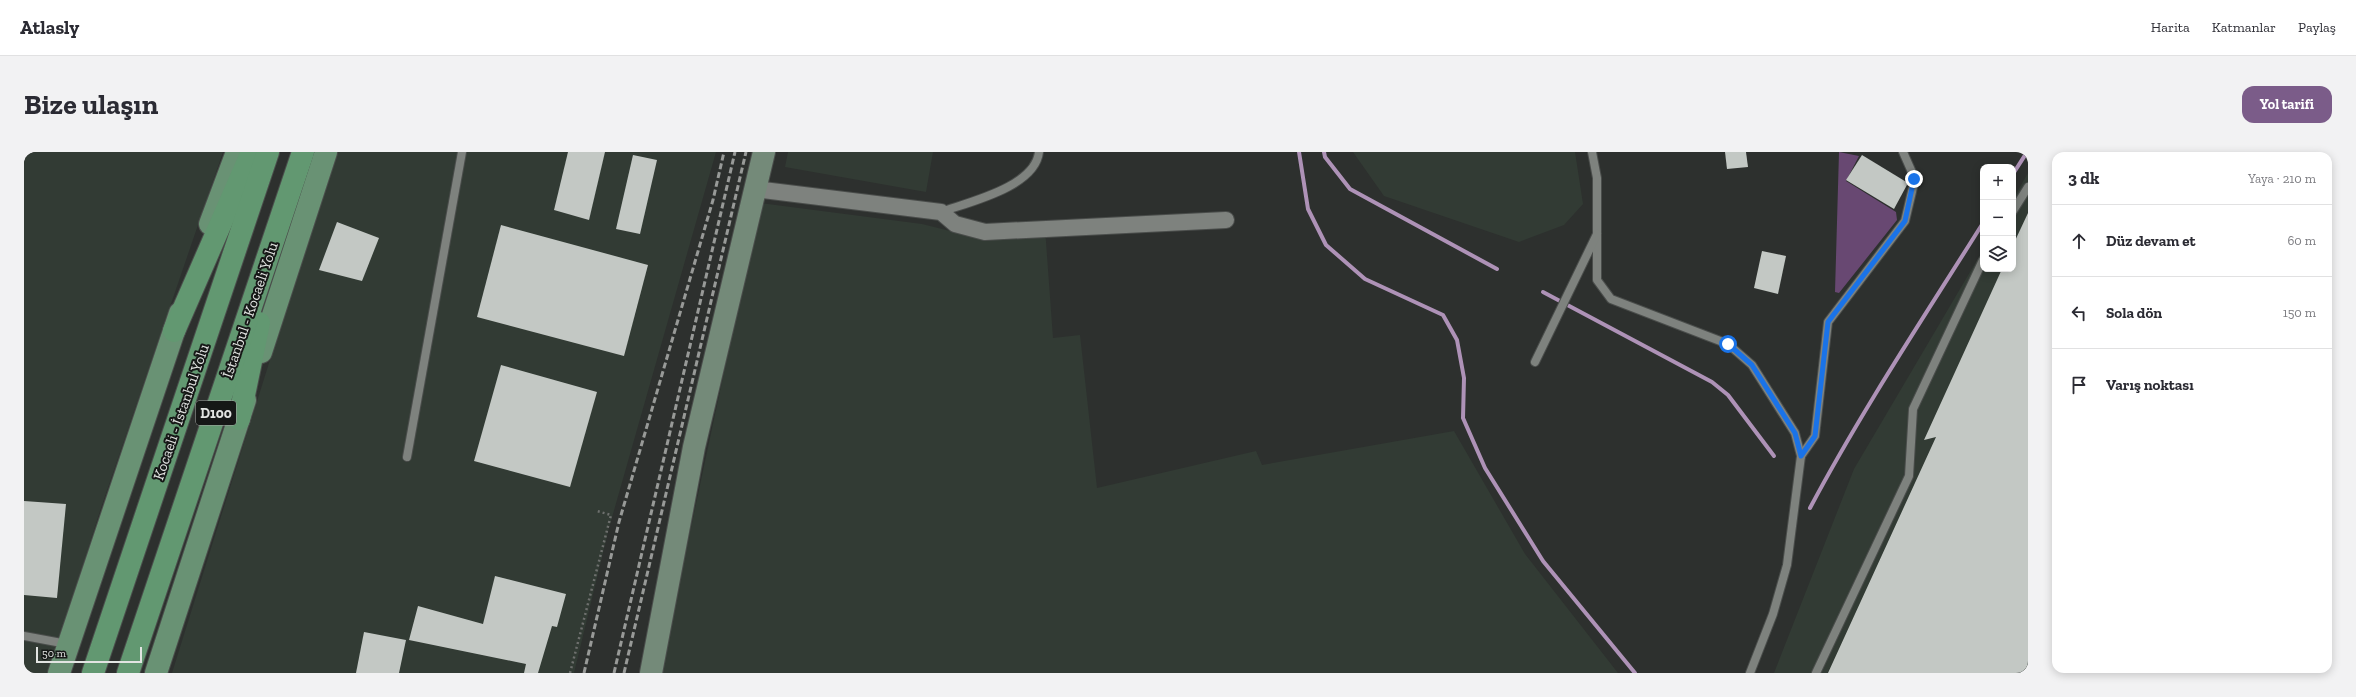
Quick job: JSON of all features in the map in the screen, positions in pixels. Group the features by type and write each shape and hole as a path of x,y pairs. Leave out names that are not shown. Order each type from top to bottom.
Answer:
{"highway":[{"path":"174,331 252,152"},
{"name":"Kocaeli - İstanbul Yolu","path":"93,673 268,152"},
{"name":"İstanbul - Kocaeli Yolu","path":"128,673 303,152"},
{"path":"239,419 278,230"}],"main road":[{"path":"59,673 202,245 238,152"},
{"path":"156,673 326,152"},
{"path":"651,673 694,447 764,152"}],"street":[{"path":"755,189 941,212 956,224 986,232 1226,220"}],"lane":[{"path":"407,457 462,152"},
{"path":"941,212 999,192 1022,178 1038,160 1039,152"},
{"path":"1592,152 1597,178 1597,280 1611,299 1728,344 1752,365 1795,433 1801,456 1787,565 1773,614 1750,673"},
{"path":"1801,456 1815,436 1828,322 1905,221 1914,179 1903,152"},
{"path":"2016,206 2028,187"},
{"path":"1535,362 1597,233"},
{"path":"1816,673 1909,476 1913,409 1980,266"},
{"path":"24,636 68,644"}],"path":[{"path":"570,673 611,515 597,511"}],"shaded area":[{"path":"24,152 223,152 100,511 49,673 24,673"},
{"path":"335,152 716,152 609,528 574,673 172,673"},
{"path":"788,152 933,152 926,192 785,167"},
{"path":"1353,152 1575,152 1583,204 1564,225 1519,242 1384,196"},
{"path":"1839,152 1859,156 1846,181 1896,212 1897,220 1839,293 1835,292"},
{"path":"2028,173 2028,673 1774,673 1854,469 1980,255 1980,272 2016,272 2016,194"},
{"path":"760,203 922,224 986,240 1045,228 1053,338 1080,335 1097,488 1256,451 1262,465 1454,431 1525,554 1618,673 660,673"}],"building":[{"path":"568,152 605,152 589,220 554,210"},
{"path":"1725,152 1746,152 1748,167 1727,169"},
{"path":"633,155 657,160 640,234 616,229"},
{"path":"1862,155 1908,183 1894,209 1846,180"},
{"path":"2028,213 2028,673 1828,673 1936,437 1924,440 2001,272 2016,272 2016,239"},
{"path":"337,222 379,238 362,281 319,270"},
{"path":"501,225 648,265 624,356 477,317"},
{"path":"1762,251 1786,256 1778,294 1754,288"},
{"path":"501,365 597,392 570,487 474,461"},
{"path":"24,501 66,504 57,598 24,595"},
{"path":"495,576 566,594 557,627 552,626 538,673 524,673 526,664 409,640 418,606 483,624"},
{"path":"364,632 406,640 399,673 356,673"}],"waterway":[{"path":"1299,152 1308,209 1326,245 1365,279 1443,315 1457,340 1464,378 1463,418 1485,468 1543,561 1635,673"},
{"path":"1324,152 1325,157 1350,189 1497,269"},
{"path":"2016,169 2027,152"},
{"path":"1810,508 1872,400 1980,228"},
{"path":"1543,292 1712,382 1728,395 1774,456"}],"railway":[{"path":"584,673 619,522 713,200 724,152"},
{"path":"614,673 735,152"},
{"path":"624,673 746,152"}],"route":[{"path":"1728,344 1752,365 1795,433 1801,456 1815,436 1828,322 1905,221 1914,179"}]}
